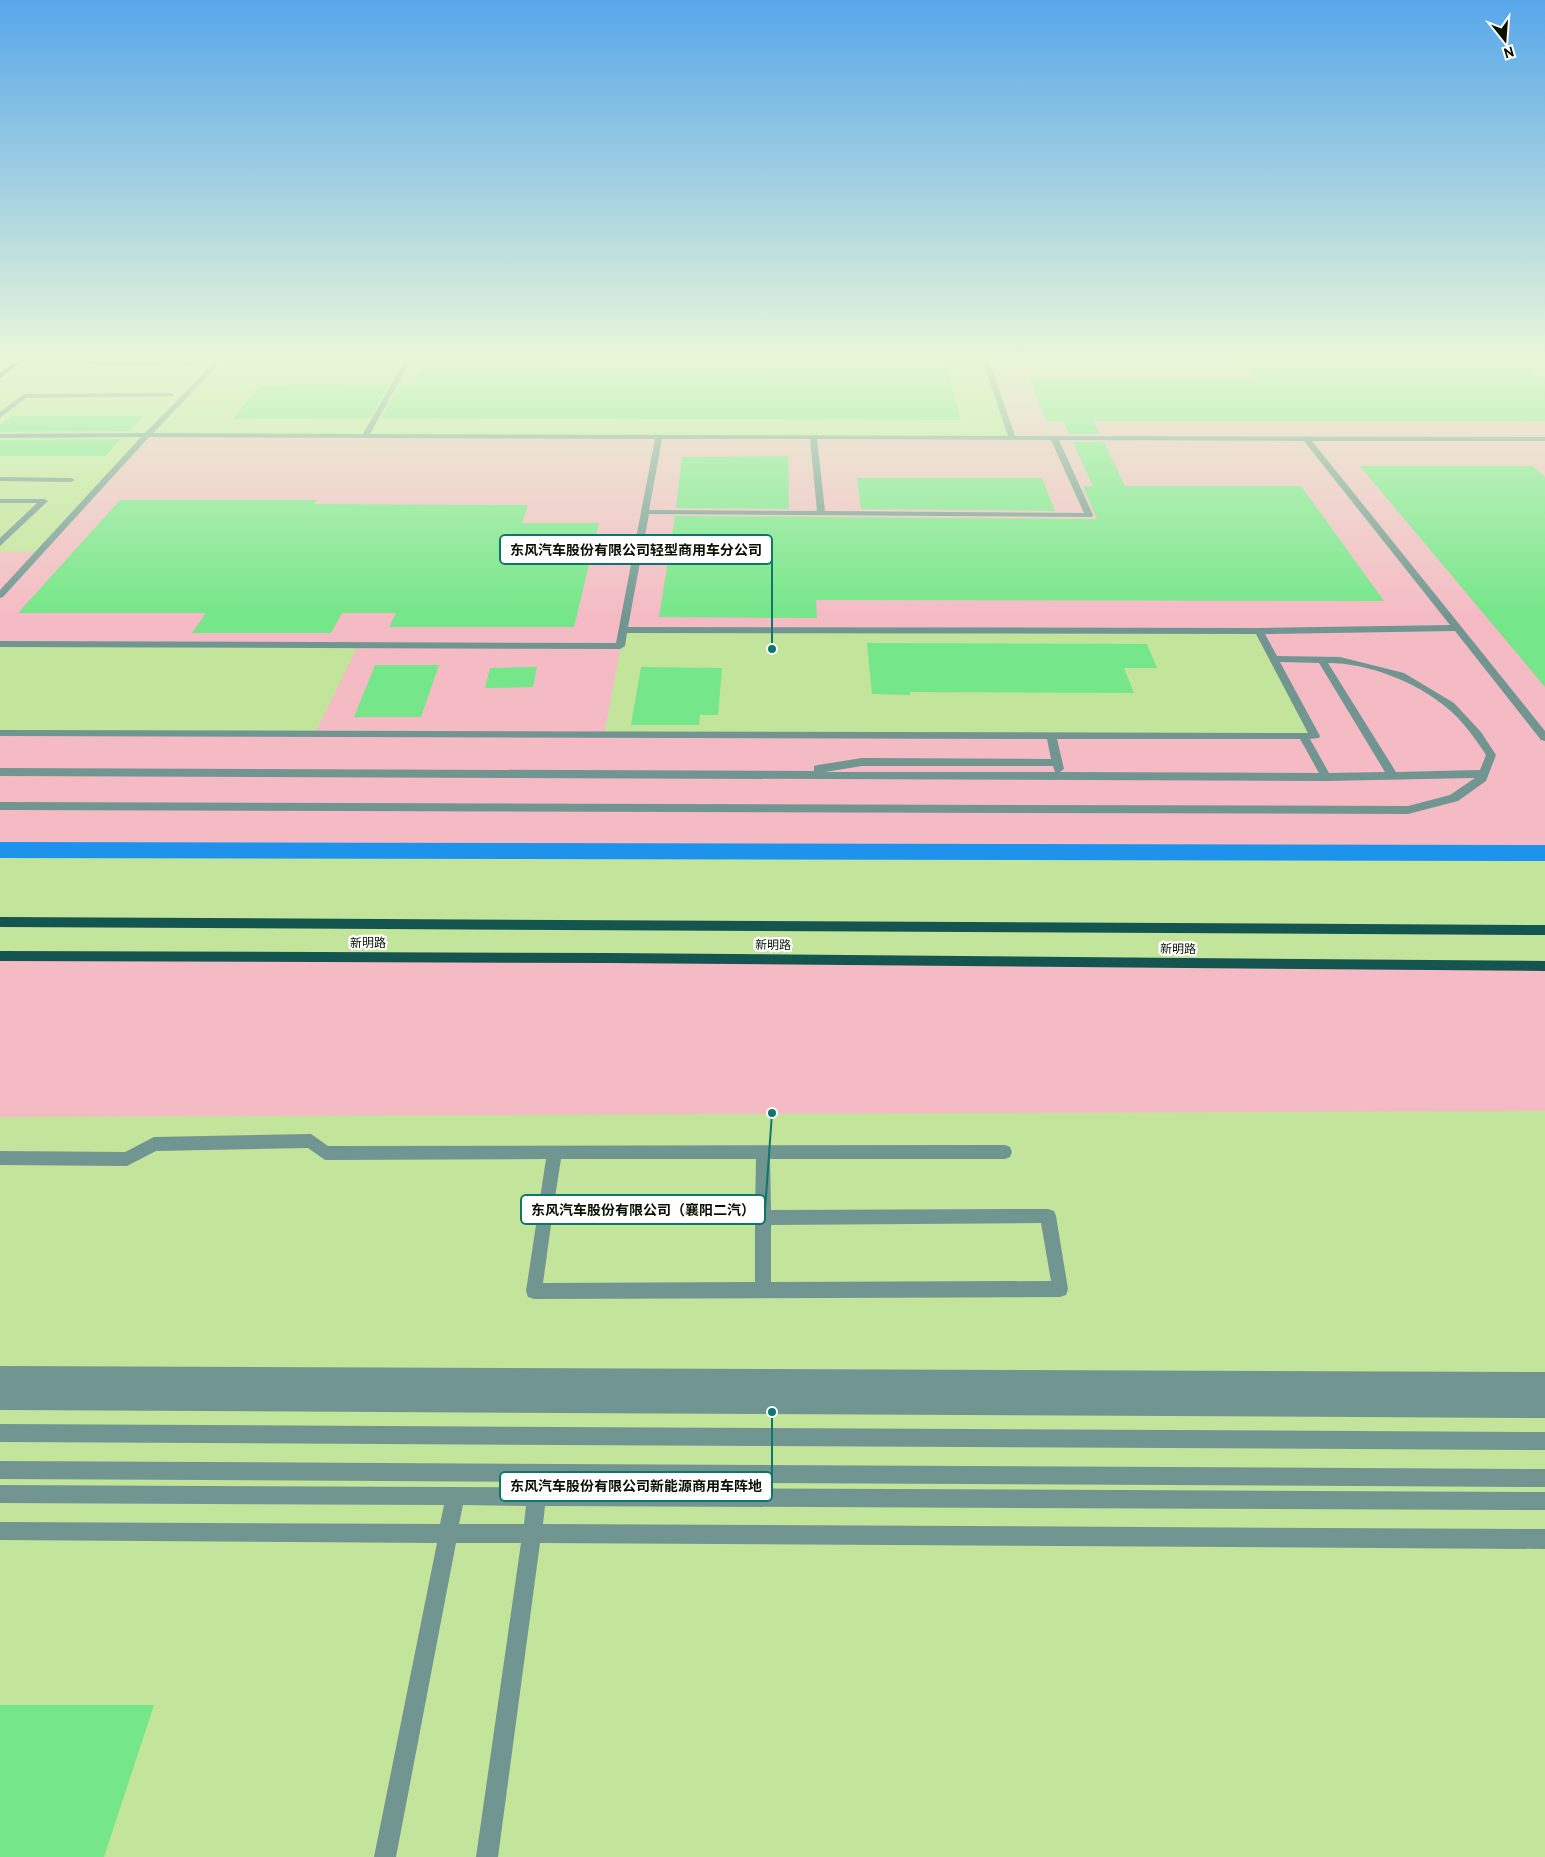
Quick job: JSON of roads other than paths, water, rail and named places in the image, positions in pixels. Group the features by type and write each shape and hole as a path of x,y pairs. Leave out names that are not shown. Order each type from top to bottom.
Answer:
{"main road":[{"name":"新明路","path":"0,922 1545,930"},
{"name":"新明路","path":"0,956 617,958 1545,966"}],"lane":[{"path":"0,595 142,442"},
{"path":"0,644 620,646 658,442"},
{"path":"814,442 821,514"},
{"path":"645,512 1089,515 1056,442"},
{"path":"1309,442 1545,738"},
{"path":"0,479 71,480"},
{"path":"0,501 44,501 0,543"},
{"path":"623,630 1259,631 1457,628"},
{"path":"0,733 1315,736 1259,631"},
{"path":"0,806 1408,810 1454,798 1482,778 1491,755 1477,734 1450,705 1401,675 1340,660 1274,659"},
{"path":"1322,660 1393,776"},
{"path":"1051,736 1061,776"},
{"path":"1303,736 1326,777"},
{"path":"784,775 862,762 1058,762"},
{"path":"0,772 1326,777 1484,774"},
{"path":"0,1158 127,1159 154,1144 311,1141 325,1153 1005,1152"},
{"path":"545,1218 1048,1216 1060,1289 534,1291 554,1153"},
{"path":"763,1153 763,1290"},
{"path":"0,1374 1545,1381"},
{"path":"0,1388 1545,1395"},
{"path":"0,1401 1545,1409"},
{"path":"0,1433 1545,1441"},
{"path":"0,1470 1545,1478"},
{"path":"0,1494 1545,1501"},
{"path":"385,1857 455,1496"},
{"path":"487,1857 537,1496"},
{"path":"0,1531 1545,1539"}],"waterway":[{"path":"0,850 1545,853"}],"place":[{"name":"东风汽车股份有限公司轻型商用车分公司","path":"772,649"},
{"name":"东风汽车股份有限公司（襄阳二汽）","path":"772,1113"},
{"name":"东风汽车股份有限公司新能源商用车阵地","path":"772,1412"}]}
